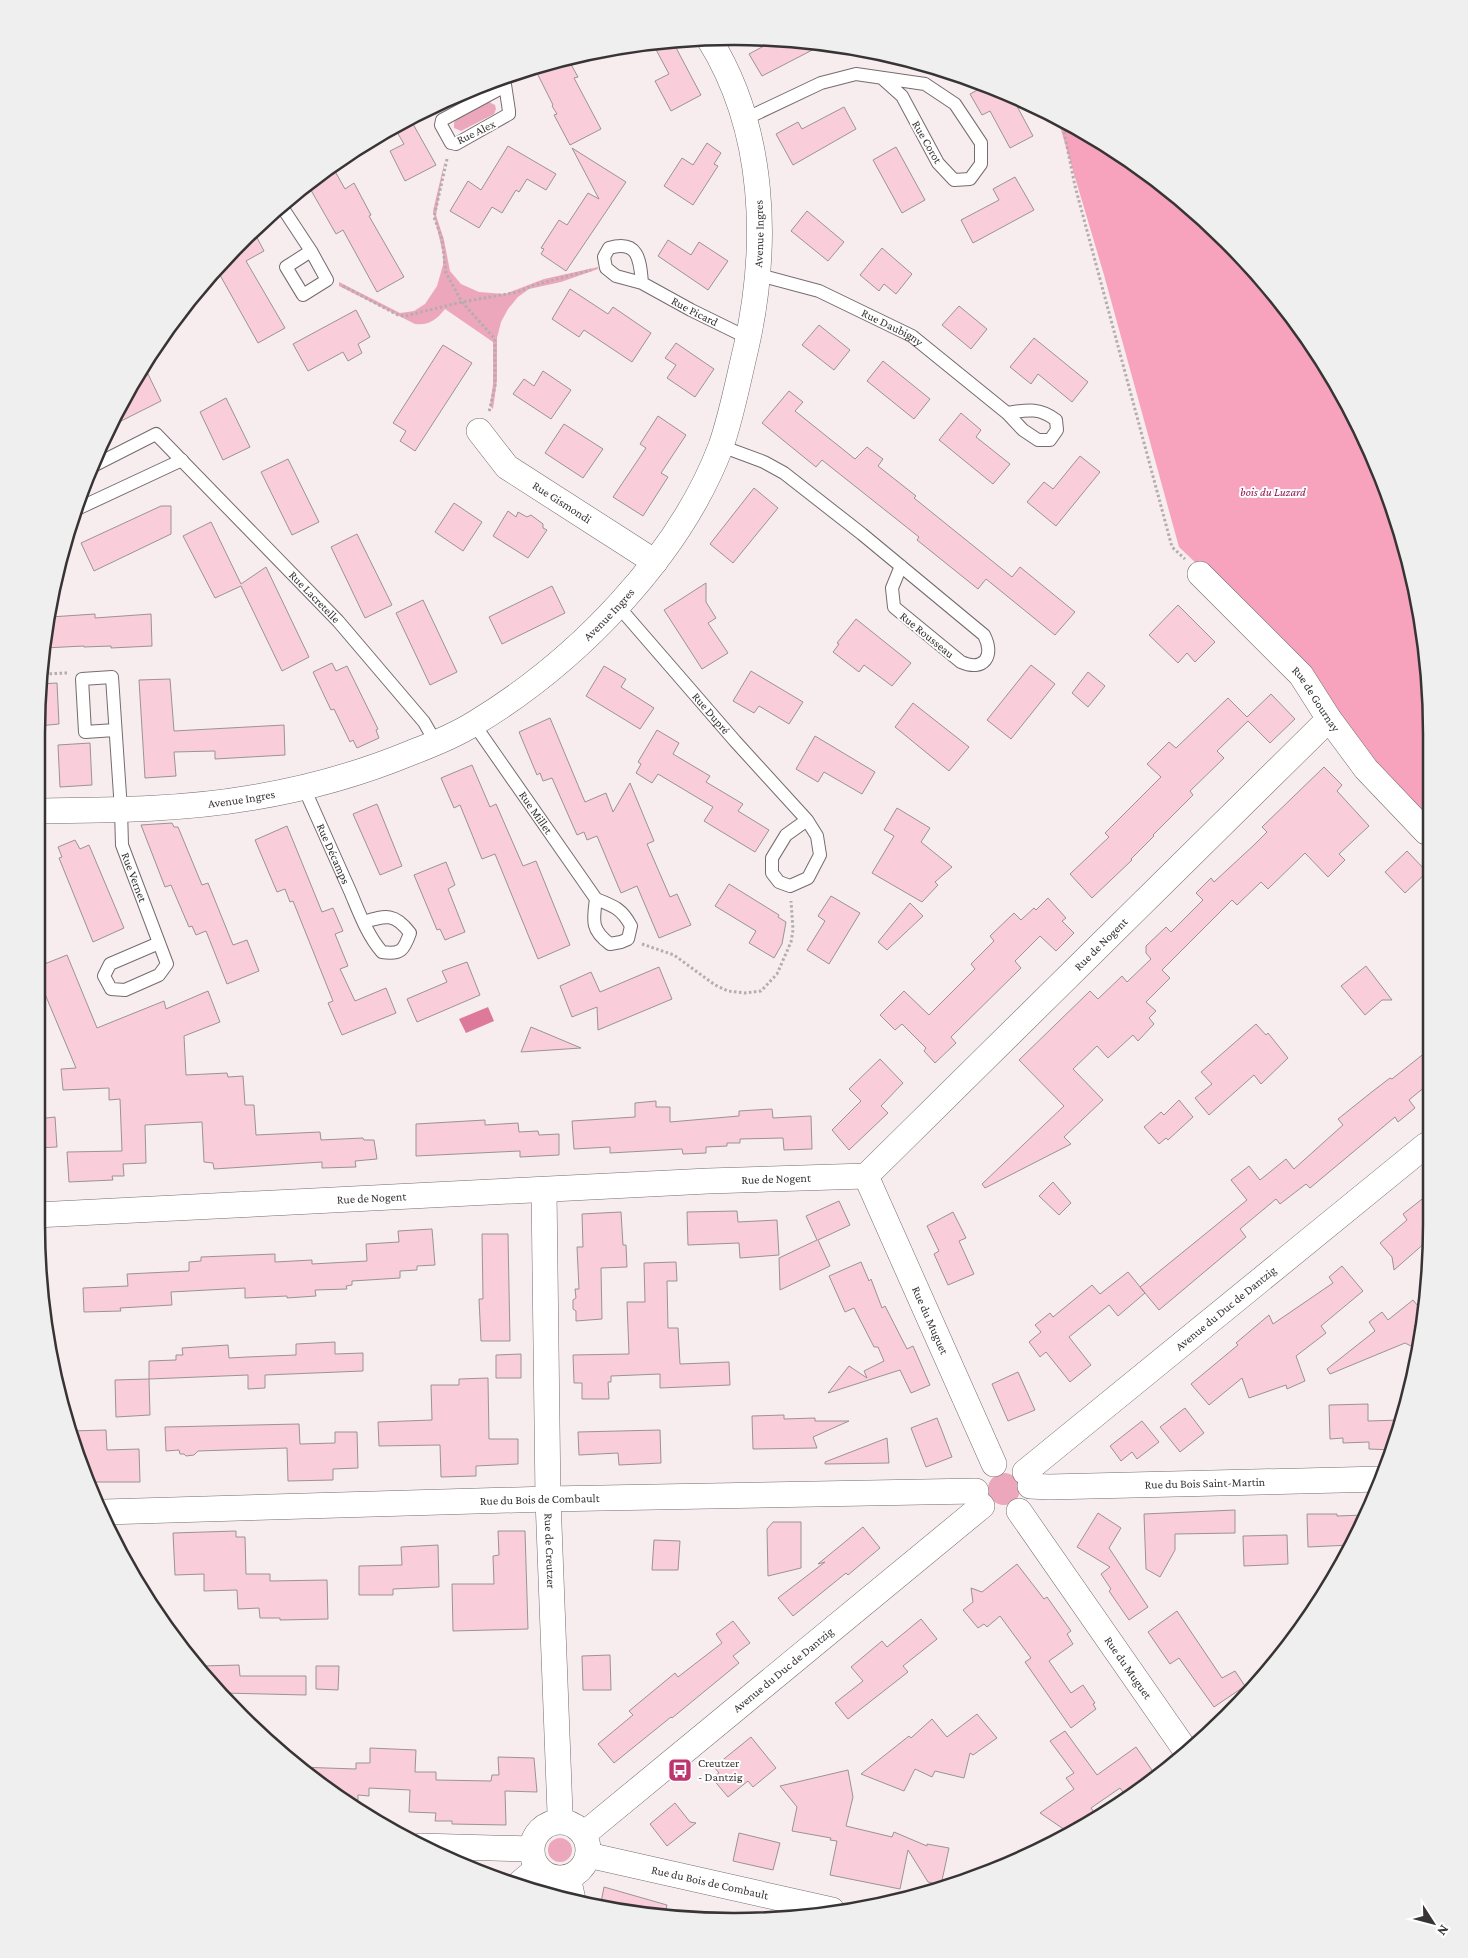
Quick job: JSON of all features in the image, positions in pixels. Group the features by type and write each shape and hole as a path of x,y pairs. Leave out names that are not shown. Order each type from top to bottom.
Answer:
{"street":[{"name":"Avenue Ingres","path":"45,811 121,810 217,804 304,788 371,770 436,743 474,724 523,691 547,672 570,653 618,606 655,562 688,511 721,446 748,338 759,275 759,194 745,118 731,83 711,46"},
{"name":"Rue Gismondi","path":"479,431 507,467 655,562"},
{"name":"Rue de Gournay","path":"1200,574 1301,675 1366,769 1423,829"},
{"name":"Rue de Nogent","path":"45,1215 866,1176 1330,719"},
{"name":"Avenue du Duc de Dantzig","path":"1028,1479 1423,1148"},
{"name":"Rue du Muguet","path":"866,1176 994,1464"},
{"name":"Rue de Creutzer","path":"544,1190 548,1499 559,1796 578,1837"},
{"path":"1003,1462 1012,1464 1028,1479 1030,1495 1025,1505 1019,1511 1010,1515 1000,1516 991,1513 979,1498 977,1482 982,1473 994,1464 1003,1462"},
{"name":"Rue du Bois Saint-Martin","path":"1028,1479 1057,1487 1374,1479"},
{"name":"Avenue du Duc de Dantzig","path":"578,1837 979,1498"},
{"name":"Rue du Bois de Combault","path":"108,1512 548,1499 979,1498"},
{"name":"Rue du Muguet","path":"1019,1511 1182,1747"},
{"path":"449,1851 530,1866 570,1889 581,1868 578,1837 553,1822 544,1826 533,1840 530,1866"},
{"name":"Rue du Bois de Combault","path":"578,1837 822,1907"}],"lane":[{"name":"Rue Corot","path":"745,118 821,83 856,74 926,84 955,104 981,144 981,164 970,180 954,180 938,163 902,96 883,78"},
{"name":"Rue Alex","path":"494,89 442,120 440,125 450,144 456,144 509,114 505,85"},
{"path":"285,212 311,251 327,280 303,295 286,267 311,251"},
{"path":"606,268 604,256 609,248 620,245 633,250 640,259 642,283"},
{"name":"Rue Picard","path":"606,268 616,276 642,283 748,338"},
{"name":"Rue Daubigny","path":"759,275 819,291 912,336 1007,413"},
{"name":"Rue Lacretelle","path":"101,462 156,434 338,621 424,722 436,743"},
{"name":"Rue Rousseau","path":"721,446 764,462 784,473 862,534 901,566 984,635 989,645 989,653 986,660 979,665 971,666 960,662 894,607 892,588 901,566"},
{"path":"85,505 182,460"},
{"name":"Rue Dupré","path":"618,606 735,741 807,820 817,836 820,855 808,878 790,886"},
{"name":"Rue Vernet","path":"82,679 112,677 122,845 167,964 159,975 125,990 111,989 104,976 110,964 159,943"},
{"path":"82,679 85,732 115,730"},
{"name":"Rue Millet","path":"474,724 596,899 614,906 624,914 631,926 628,938"},
{"name":"Rue Décamps","path":"304,788 364,922"},
{"path":"790,886 779,882 772,873 772,858 786,835 807,820"},
{"path":"596,899 594,920 598,935 610,944 621,942 628,938"}],"path":[{"path":"1063,129 1075,186 1172,547 1200,574"},
{"path":"450,144 434,217 442,239 446,273 462,302 494,338 495,386 492,408 479,431"},
{"path":"327,280 339,284 398,315 405,316 462,302 518,292 534,285 598,268 606,268"},
{"path":"48,674 71,673 82,679"},
{"path":"628,938 674,955 715,985 728,991 745,993 760,991 777,974 791,942 793,930 790,886"}],"shaded area":[{"path":"489,102 495,105 494,114 461,131 454,128 456,119"},
{"path":"445,160 436,215 444,240 450,271 461,284 479,292 505,294 544,279 598,267 598,269 561,282 529,289 518,297 508,309 501,322 497,338 497,380 493,409 490,406 493,384 493,342 445,309 432,321 424,324 415,324 339,286 339,282 400,313 414,311 425,304 437,286 443,265 443,254 433,211"},
{"path":"488,1007 494,1021 466,1033 459,1019"},
{"path":"1004,1473 1010,1474 1015,1478 1019,1483 1019,1495 1015,1500 1010,1504 1004,1505 998,1504 993,1500 989,1495 988,1489 989,1483 993,1478 998,1474"},
{"path":"560,1838 565,1839 571,1845 571,1855 565,1861 560,1862 555,1861 549,1855 548,1850 549,1845 555,1839"}],"green space":[{"name":"bois du Luzard","path":"1060,127 1117,161 1153,187 1221,247 1281,315 1307,351 1352,429 1371,470 1386,513 1400,556 1410,600 1422,689 1423,818 1363,756 1314,675 1179,547 1104,275"}],"building":[{"path":"764,46 813,50 762,76 749,54"},
{"path":"676,47 701,95 671,111 655,81 669,74 656,50"},
{"path":"571,65 578,77 574,78 601,129 570,145 554,115 557,114 538,74"},
{"path":"978,90 1017,106 1033,136 1010,148 990,111 982,115 970,94"},
{"path":"844,107 856,129 793,165 776,134 798,122 802,129"},
{"path":"413,124 436,165 405,181 390,151 404,144 398,133"},
{"path":"707,143 721,153 714,164 718,166 693,205 664,186 682,158 693,165"},
{"path":"508,146 556,174 546,190 527,179 519,192 516,190 502,213 492,207 479,228 450,211 468,181 481,190"},
{"path":"896,147 925,200 902,213 873,160"},
{"path":"572,148 626,182 566,271 541,254 544,249 541,248 559,220 567,225 588,193 599,199"},
{"path":"336,172 345,189 354,183 371,215 369,216 404,277 377,292 343,230 336,234 311,190"},
{"path":"1015,177 1034,210 973,243 961,220 999,200 993,189"},
{"path":"807,211 844,242 828,261 791,231"},
{"path":"257,238 264,251 246,261 285,328 258,343 220,276"},
{"path":"668,240 691,255 699,242 728,261 708,290 658,256"},
{"path":"882,248 912,274 896,294 884,284 879,291 860,275"},
{"path":"570,289 608,314 613,307 651,333 632,362 584,330 579,337 552,319"},
{"path":"959,306 987,329 971,349 942,325"},
{"path":"356,310 370,337 358,344 362,353 348,361 343,352 308,371 293,344"},
{"path":"819,325 850,350 834,370 802,345"},
{"path":"1034,338 1088,382 1072,402 1038,374 1031,384 1010,367"},
{"path":"676,343 714,369 695,397 667,378 676,365 665,358"},
{"path":"443,345 472,363 415,451 400,441 406,431 393,423"},
{"path":"883,361 930,399 914,419 867,381"},
{"path":"543,371 571,390 551,419 513,394 524,379 534,386"},
{"path":"148,374 161,401 120,422 137,389"},
{"path":"789,391 803,402 795,411 855,459 867,447 883,459 878,466 916,496 914,498 1012,577 1020,567 1075,612 1055,635 986,579 978,589 917,540 919,537 822,460 816,467 762,423"},
{"path":"226,398 250,447 223,460 200,412"},
{"path":"961,413 981,430 976,437 1010,464 993,484 939,440"},
{"path":"658,416 686,435 661,473 668,477 643,516 613,497 646,448 640,444"},
{"path":"564,424 603,449 583,478 545,453"},
{"path":"1080,456 1100,472 1056,526 1027,502 1044,482 1053,489"},
{"path":"288,459 319,522 292,535 261,472"},
{"path":"754,488 778,508 733,563 710,544"},
{"path":"454,503 482,522 463,551 435,532"},
{"path":"161,506 171,506 171,534 94,571 81,543"},
{"path":"508,511 516,517 518,512 527,517 531,515 543,524 543,528 547,530 528,558 493,536"},
{"path":"211,522 241,584 266,567 309,657 282,671 241,586 215,598 183,536"},
{"path":"357,534 392,605 365,618 331,547"},
{"path":"706,583 706,602 716,618 708,623 728,653 702,669 664,610"},
{"path":"552,586 565,613 502,644 489,617"},
{"path":"423,600 457,672 430,685 396,613"},
{"path":"1178,605 1215,642 1195,662 1187,653 1178,663 1149,635"},
{"path":"95,614 95,618 151,614 152,646 51,648 55,617"},
{"path":"856,619 911,663 892,686 864,665 859,672 833,652 839,644 837,643"},
{"path":"332,663 336,671 347,666 378,729 376,730 379,738 357,748 353,740 350,742 334,709 331,710 313,672"},
{"path":"1031,665 1055,684 1011,739 987,720"},
{"path":"604,666 626,679 621,687 654,708 640,729 586,696"},
{"path":"751,671 803,702 789,724 759,706 754,713 733,701"},
{"path":"1088,672 1105,686 1088,707 1072,693"},
{"path":"170,679 174,731 284,725 285,755 215,759 215,751 174,752 176,776 145,778 139,680"},
{"path":"57,683 59,724 45,725 47,684"},
{"path":"1271,694 1295,719 1270,743 1248,721 1217,751 1224,758 1190,791 1193,795 1153,835 1132,860 1092,898 1070,874 1109,837 1105,833 1161,777 1147,764 1169,742 1176,748 1228,698 1247,717"},
{"path":"913,703 969,747 949,771 895,727"},
{"path":"550,718 585,802 606,793 613,812 630,783 654,841 647,844 670,897 677,894 691,925 659,938 637,886 621,893 597,836 587,840 584,832 577,835 552,778 543,781 540,773 537,775 519,732"},
{"path":"657,730 679,743 673,754 710,776 706,782 743,804 738,811 769,830 755,852 704,821 713,807 658,774 652,783 636,773 641,764 638,762"},
{"path":"815,736 875,772 862,794 824,772 818,782 796,769"},
{"path":"90,743 92,785 60,787 58,745"},
{"path":"472,765 490,807 496,804 523,866 536,861 570,945 538,959 495,854 482,859 460,805 454,808 441,778"},
{"path":"1324,767 1342,785 1337,791 1369,826 1339,854 1345,860 1328,877 1305,853 1268,889 1261,882 1237,905 1232,900 1162,970 1170,978 1146,1002 1156,1011 1149,1018 1154,1024 1138,1041 1133,1035 1108,1058 1097,1046 1073,1069 1103,1100 1064,1137 1071,1144 985,1188 982,1184 1064,1106 1019,1060 1090,991 1098,999 1122,976 1127,982 1151,959 1146,953 1146,946 1166,927 1171,932 1203,900 1196,893 1211,878 1214,882 1254,845 1267,832 1262,827"},
{"path":"377,804 402,866 380,875 353,814"},
{"path":"897,808 930,828 921,842 952,867 935,882 938,885 922,902 872,873 894,836 884,830"},
{"path":"172,823 174,827 178,827 202,885 208,883 233,945 247,940 259,971 227,984 206,931 196,935 192,926 189,927 171,885 165,887 141,825"},
{"path":"287,826 322,912 333,908 343,931 335,934 348,966 340,969 355,1001 386,988 396,1013 342,1035 328,1003 333,1001 293,901 290,902 285,889 277,892 255,840"},
{"path":"75,840 80,849 89,845 124,928 93,942 59,858 62,857 58,847"},
{"path":"1407,851 1423,868 1423,876 1405,893 1385,872"},
{"path":"446,862 455,885 448,889 465,932 445,940 440,929 437,930 414,875"},
{"path":"729,884 779,915 778,917 786,922 782,944 774,958 749,943 756,931 715,906"},
{"path":"831,896 860,913 829,964 807,950 825,921 818,916"},
{"path":"1048,898 1066,918 1062,921 1074,933 1056,951 1040,936 1015,961 1021,968 951,1037 956,1043 935,1063 924,1051 926,1048 902,1024 895,1030 880,1015 904,991 929,1015 975,969 971,964 994,941 990,936 1014,913 1021,920 1034,908 1036,910"},
{"path":"910,903 923,916 887,950 878,942"},
{"path":"67,955 97,1028 164,1001 166,1009 208,991 220,1022 184,1036 186,1075 227,1073 228,1077 243,1076 245,1105 254,1105 256,1135 320,1132 321,1140 363,1138 364,1140 374,1140 377,1159 355,1161 356,1167 322,1168 322,1162 214,1169 213,1163 204,1162 202,1122 145,1125 146,1163 123,1164 124,1176 112,1176 113,1180 69,1182 67,1152 122,1151 120,1099 109,1100 109,1088 63,1090 61,1069 76,1068 45,994 45,964"},
{"path":"467,962 480,995 417,1022 407,999 447,982 442,971"},
{"path":"1366,966 1392,1000 1382,1000 1365,1015 1341,986"},
{"path":"659,967 672,999 598,1030 597,1007 572,1017 560,986 591,972 600,992"},
{"path":"1256,1024 1266,1035 1268,1033 1288,1058 1261,1084 1254,1075 1209,1115 1195,1098 1212,1084 1201,1072"},
{"path":"531,1027 581,1048 521,1052"},
{"path":"1423,1054 1423,1088 1409,1100 1415,1108 1398,1122 1395,1117 1310,1188 1306,1184 1280,1204 1276,1199 1240,1229 1246,1237 1159,1310 1140,1287 1247,1200 1231,1180 1249,1166 1260,1180 1286,1159 1294,1169 1343,1125 1338,1119 1390,1078 1392,1079"},
{"path":"880,1059 903,1083 881,1106 888,1113 849,1150 832,1130 861,1101 849,1089"},
{"path":"1179,1100 1193,1117 1168,1140 1166,1138 1159,1144 1144,1127 1161,1112 1164,1115"},
{"path":"656,1101 656,1107 670,1107 670,1122 739,1116 739,1111 772,1109 773,1118 811,1116 812,1149 784,1150 783,1138 740,1139 740,1143 727,1143 727,1146 706,1147 706,1153 683,1154 682,1149 610,1153 610,1147 574,1149 572,1121 635,1117 635,1103"},
{"path":"55,1117 57,1147 45,1148 45,1118"},
{"path":"485,1120 485,1125 518,1123 519,1132 538,1131 539,1135 559,1134 559,1155 520,1157 520,1151 416,1156 416,1124"},
{"path":"1053,1182 1071,1203 1059,1215 1039,1196"},
{"path":"1423,1198 1423,1245 1394,1270 1392,1257 1380,1243 1407,1220 1403,1214"},
{"path":"839,1201 850,1225 818,1240 830,1266 780,1290 779,1258 817,1240 806,1216"},
{"path":"737,1211 738,1222 777,1220 779,1255 740,1258 739,1243 688,1245 687,1212"},
{"path":"621,1212 623,1245 626,1245 627,1267 601,1268 602,1319 576,1321 573,1300 576,1298 575,1289 579,1289 577,1247 583,1247 582,1214"},
{"path":"953,1212 966,1238 959,1241 974,1274 948,1285 934,1254 939,1251 927,1226"},
{"path":"432,1229 435,1265 417,1266 417,1270 400,1271 400,1278 352,1281 352,1285 346,1286 347,1289 315,1290 316,1296 287,1298 287,1296 245,1298 245,1288 171,1292 172,1305 120,1308 121,1311 84,1312 83,1288 128,1286 127,1274 189,1271 189,1262 201,1261 201,1257 275,1254 275,1262 312,1260 312,1264 367,1261 366,1244 399,1242 398,1231"},
{"path":"482,1234 508,1234 510,1341 481,1341 479,1299 483,1299"},
{"path":"676,1262 677,1281 667,1281 668,1328 678,1328 680,1364 729,1362 730,1385 660,1388 660,1374 611,1376 611,1382 608,1382 609,1399 582,1399 582,1383 574,1383 573,1355 629,1354 627,1302 645,1302 644,1263"},
{"path":"861,1262 869,1281 871,1279 882,1308 885,1306 907,1349 913,1346 930,1385 911,1393 900,1370 828,1393 849,1366 867,1378 864,1371 884,1361 878,1347 874,1347 854,1308 845,1312 829,1276"},
{"path":"1342,1266 1363,1291 1321,1326 1326,1333 1296,1356 1305,1381 1287,1389 1286,1385 1249,1398 1242,1378 1209,1405 1191,1384 1238,1345 1236,1343 1269,1315 1273,1324 1333,1283 1329,1277"},
{"path":"1128,1272 1145,1293 1118,1316 1109,1305 1069,1337 1091,1365 1070,1382 1046,1352 1040,1357 1029,1342 1041,1332 1035,1325 1050,1313 1053,1317 1092,1285 1100,1294"},
{"path":"1413,1300 1418,1306 1411,1346 1405,1343 1330,1374 1327,1369 1375,1331 1369,1322 1382,1312 1388,1320"},
{"path":"335,1342 335,1354 363,1353 363,1371 265,1375 265,1388 248,1389 248,1375 149,1379 149,1361 176,1360 176,1355 183,1355 182,1348 228,1345 229,1358 296,1355 296,1344"},
{"path":"521,1354 521,1378 496,1378 496,1355"},
{"path":"1018,1372 1035,1410 1008,1421 992,1384"},
{"path":"488,1378 489,1439 518,1439 518,1464 476,1466 476,1476 441,1477 440,1445 379,1446 378,1422 432,1420 431,1385 459,1385 459,1379"},
{"path":"149,1379 150,1415 116,1417 115,1380"},
{"path":"1368,1404 1368,1421 1394,1420 1384,1450 1369,1449 1369,1442 1343,1443 1343,1438 1330,1439 1329,1405"},
{"path":"1185,1408 1204,1433 1180,1452 1160,1427"},
{"path":"784,1415 784,1419 815,1418 815,1421 849,1421 813,1437 817,1448 753,1449 752,1416"},
{"path":"937,1418 952,1457 926,1467 911,1428"},
{"path":"1142,1421 1159,1442 1137,1459 1132,1452 1121,1461 1110,1446"},
{"path":"299,1424 300,1444 335,1443 335,1432 357,1432 358,1468 333,1469 333,1480 288,1481 287,1448 198,1451 194,1455 186,1456 180,1454 179,1450 166,1451 165,1427"},
{"path":"106,1430 107,1450 139,1449 140,1482 95,1482 77,1431"},
{"path":"660,1430 661,1463 619,1465 618,1453 579,1455 578,1432"},
{"path":"887,1438 889,1463 825,1464 825,1462"},
{"path":"1235,1510 1235,1533 1175,1534 1175,1550 1160,1577 1146,1569 1144,1514"},
{"path":"1098,1513 1121,1528 1109,1548 1148,1607 1129,1620 1109,1591 1111,1589 1101,1574 1110,1567 1077,1547"},
{"path":"1307,1514 1358,1515 1343,1545 1308,1547"},
{"path":"773,1522 801,1522 801,1568 768,1576 767,1529"},
{"path":"863,1527 880,1548 848,1575 846,1573 793,1616 778,1598 825,1562 818,1564"},
{"path":"236,1531 236,1537 245,1537 246,1574 270,1574 270,1581 327,1580 328,1619 280,1620 280,1618 260,1618 259,1608 238,1609 237,1590 204,1591 204,1574 175,1575 173,1533"},
{"path":"498,1531 525,1531 528,1629 453,1631 452,1584 494,1584 493,1556 499,1555"},
{"path":"1287,1535 1288,1564 1244,1566 1243,1536"},
{"path":"654,1540 680,1541 678,1570 652,1570"},
{"path":"438,1545 439,1587 393,1589 393,1595 359,1595 359,1566 402,1565 401,1547"},
{"path":"1017,1564 1044,1599 1047,1597 1071,1631 1067,1634 1073,1644 1049,1661 1071,1693 1083,1685 1095,1703 1093,1704 1096,1709 1071,1728 1025,1662 1031,1658 1000,1616 987,1627 984,1624 978,1628 963,1610 973,1602 971,1588 982,1592"},
{"path":"1177,1611 1222,1678 1235,1671 1245,1686 1214,1707 1179,1658 1170,1664 1148,1632"},
{"path":"921,1619 937,1639 903,1666 908,1672 848,1719 835,1703 863,1681 851,1667 882,1641 887,1647"},
{"path":"733,1621 750,1643 733,1656 739,1663 614,1763 598,1744 633,1715 629,1711 675,1673 678,1677 722,1643 716,1634"},
{"path":"610,1655 611,1690 583,1690 582,1656"},
{"path":"239,1665 240,1676 306,1676 306,1695 230,1693 206,1666"},
{"path":"316,1666 339,1666 338,1690 316,1689"},
{"path":"977,1714 997,1738 973,1755 970,1753 964,1778 935,1771 932,1777 915,1769 904,1791 861,1774 909,1736 911,1738 932,1719 947,1737"},
{"path":"1065,1731 1097,1775 1136,1747 1153,1771 1123,1792 1120,1788 1091,1808 1094,1811 1063,1829 1040,1813 1074,1789 1066,1778 1074,1773 1050,1741"},
{"path":"751,1737 776,1768 753,1787 748,1781 728,1797 712,1778 719,1773 714,1767"},
{"path":"370,1748 416,1750 415,1772 436,1772 436,1780 491,1781 492,1775 499,1775 498,1757 534,1758 537,1792 505,1791 506,1825 452,1824 452,1821 435,1821 436,1813 409,1812 410,1790 369,1788 369,1796 358,1795 358,1800 356,1800 311,1767 356,1769 356,1763 370,1763"},
{"path":"848,1770 853,1797 846,1826 892,1837 894,1832 927,1846 927,1844 949,1848 942,1880 933,1883 928,1882 908,1850 900,1889 830,1875 837,1841 830,1840 831,1838 792,1831 797,1807 780,1786"},
{"path":"675,1803 690,1822 696,1823 667,1846 650,1824"},
{"path":"739,1833 780,1843 773,1870 733,1861"},
{"path":"604,1887 667,1905 666,1909 601,1900"}],"place":[{"name":"Creutzer - Dantzig","path":"680,1770"}]}
